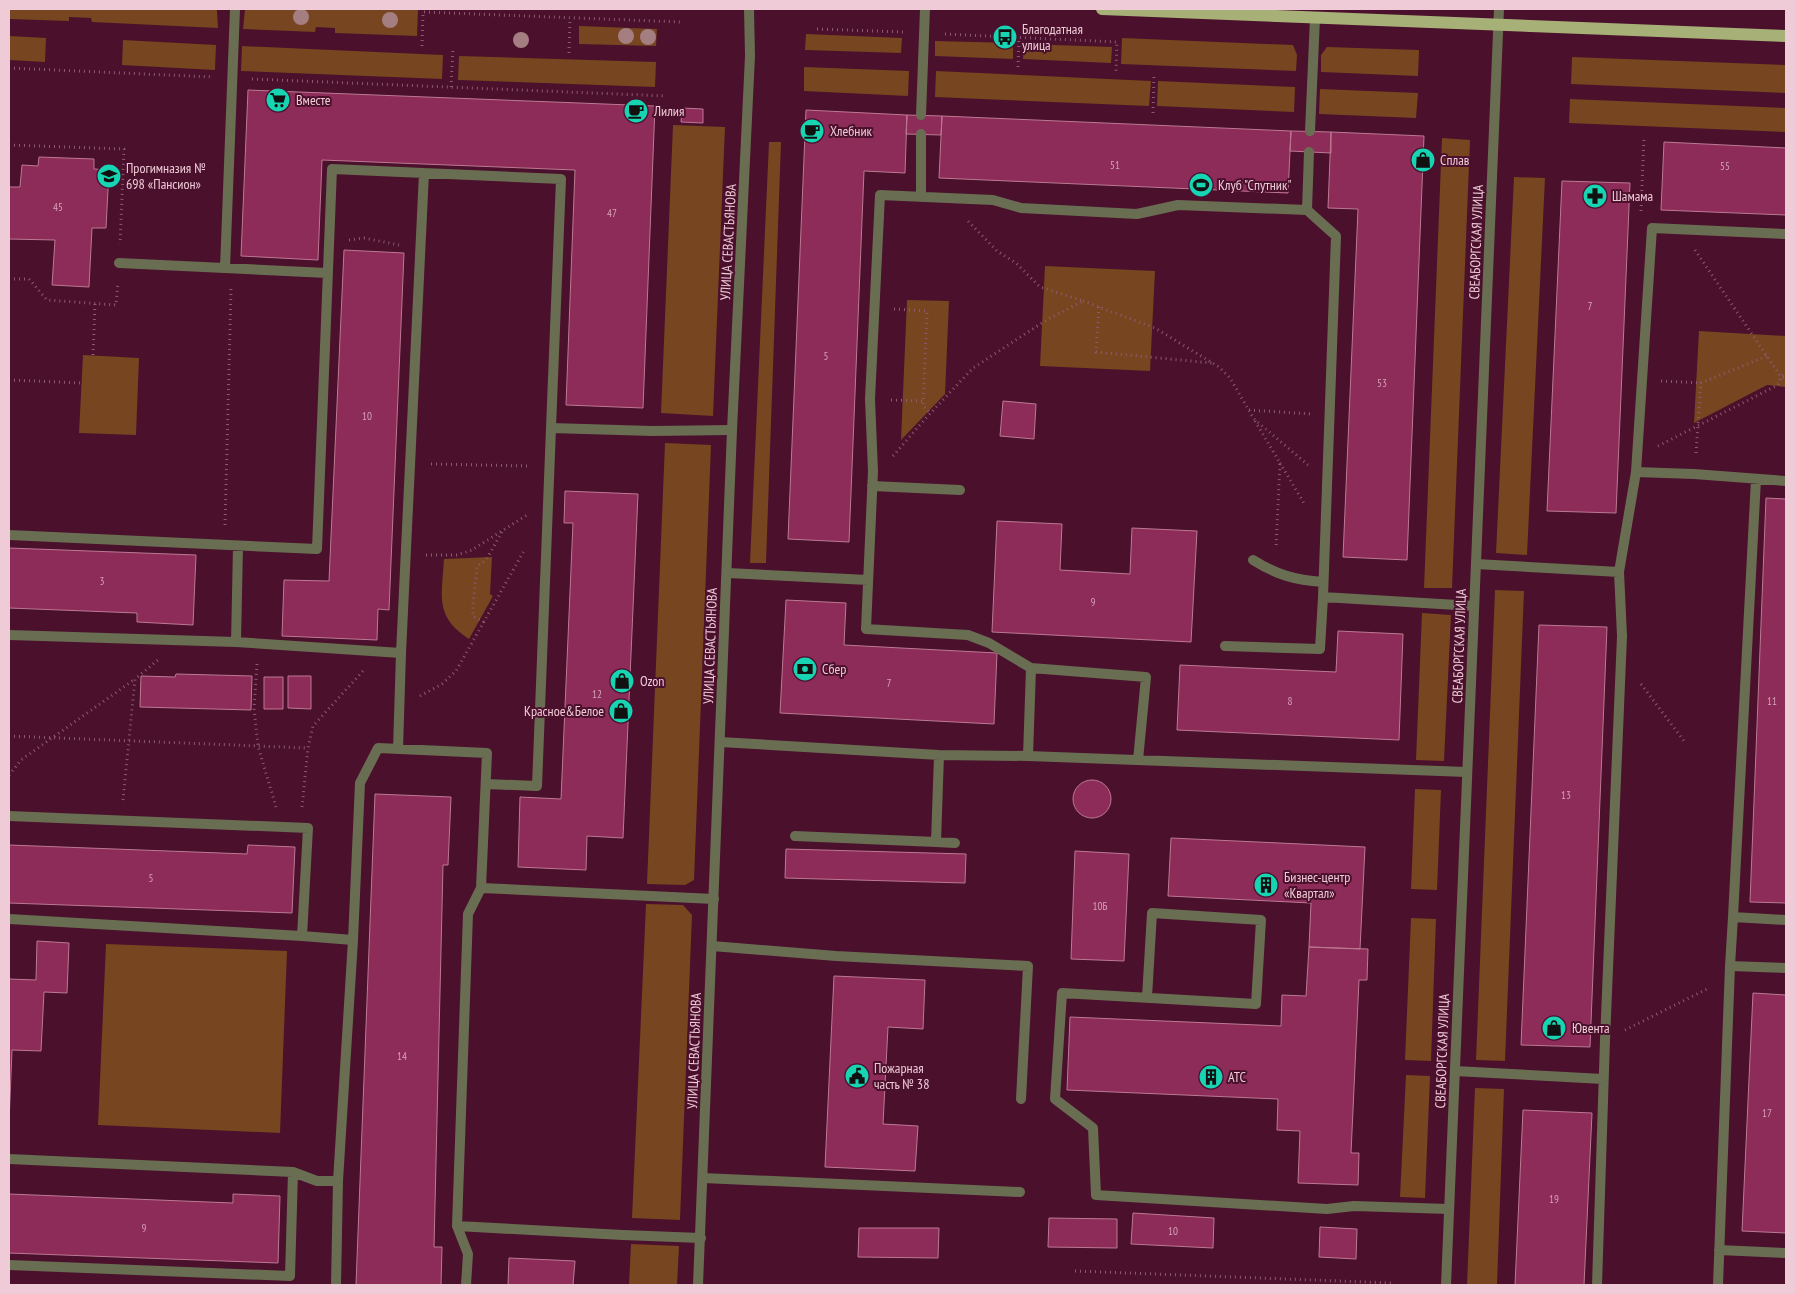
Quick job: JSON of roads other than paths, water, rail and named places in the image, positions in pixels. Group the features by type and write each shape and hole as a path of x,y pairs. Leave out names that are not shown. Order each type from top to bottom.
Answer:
{"main road":[{"path":"1102,9 1786,36"}],"street":[{"path":"228,268 235,9"},
{"name":"УЛИЦА СЕВАСТЬЯНОВА","path":"698,1285 732,430 750,66 749,9"},
{"path":"921,115 925,9"},
{"name":"СВЕАБОРГСКАЯ УЛИЦА","path":"1446,1285 1499,9"},
{"path":"1310,131 1315,18"},
{"path":"921,134 921,197"},
{"path":"1306,210 1309,152"},
{"path":"9,535 316,549 332,170 561,179 537,786 486,784"},
{"path":"398,749 424,173"},
{"path":"1138,760 1146,677 1031,668 989,643 968,635 866,629 873,471 870,399 880,195 993,200 1021,208 1137,214 1178,205 1306,210 1336,236 1320,648 1225,646"},
{"path":"1597,1285 1603,1079 1622,636 1619,572 1636,472 1652,228 1786,234"},
{"path":"119,263 328,272"},
{"path":"551,428 652,431 732,430"},
{"path":"1636,472 1786,481"},
{"path":"1718,1285 1730,966 1756,479"},
{"path":"872,486 960,490"},
{"path":"236,642 238,546"},
{"path":"1253,560 1267,569 1297,580 1323,582"},
{"path":"1476,564 1619,572"},
{"path":"726,573 868,580"},
{"path":"1322,597 1474,606"},
{"path":"9,636 236,642 401,653"},
{"path":"1028,756 1031,668"},
{"path":"720,742 939,755 1028,756 1468,772"},
{"path":"336,1285 338,1181 354,940 360,783 378,748 487,753 480,888 468,914 457,1226 468,1254 466,1285"},
{"path":"936,842 939,755"},
{"path":"9,816 308,828 302,936"},
{"path":"796,836 955,843"},
{"path":"480,888 714,900"},
{"path":"1147,998 1152,913 1261,920 1256,1004 1147,998 1062,993 1055,1099 1093,1128 1096,1195 1327,1209 1354,1206 1450,1209"},
{"path":"1733,917 1786,920"},
{"path":"9,919 354,940"},
{"path":"712,946 836,956 1028,966 1021,1099"},
{"path":"1730,966 1786,968"},
{"path":"1455,1070 1603,1079"},
{"path":"9,1159 293,1172 317,1181 338,1181"},
{"path":"9,1265 290,1276 293,1172"},
{"path":"703,1178 1020,1192"},
{"path":"457,1226 701,1238"},
{"path":"1718,1250 1786,1252"}],"place":[{"name":"Благодатная улица","path":"1005,37"},
{"name":"Вместе","path":"278,100"},
{"name":"Лилия","path":"636,111"},
{"name":"Хлебник","path":"812,131"},
{"name":"Сплав","path":"1423,160"},
{"name":"Прогимназия № 698 «Пансион»","path":"109,176"},
{"name":"Клуб \"Спутник\"","path":"1201,185"},
{"name":"Шамама","path":"1595,196"},
{"name":"Сбер","path":"805,669"},
{"name":"Ozon","path":"622,681"},
{"name":"Красное&Белое","path":"621,711"},
{"name":"Бизнес-центр «Квартал»","path":"1266,885"},
{"name":"Ювента","path":"1554,1028"},
{"name":"Пожарная часть № 38","path":"857,1076"},
{"name":"АТС","path":"1211,1077"}]}
